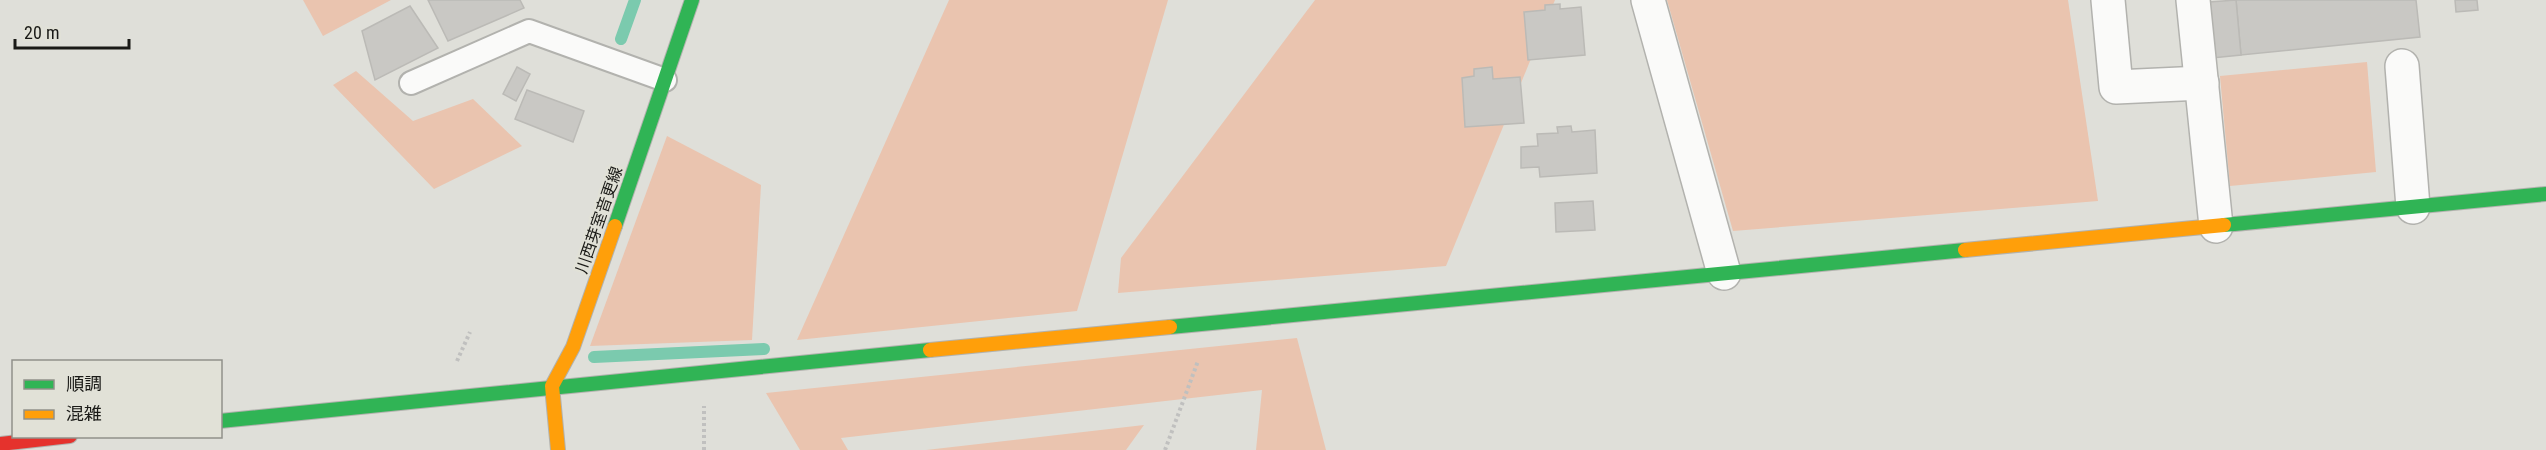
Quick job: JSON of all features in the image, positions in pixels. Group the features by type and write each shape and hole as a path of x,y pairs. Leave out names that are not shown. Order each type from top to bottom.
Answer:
{"street":[{"name":"川西芽室音更線","path":"552,386 573,348 692,0"},
{"path":"1648,0 1724,273"},
{"path":"2108,0 2116,87 2202,83"},
{"path":"2193,0 2216,226"},
{"path":"2402,66 2413,207"},
{"path":"222,421 552,386 2546,194"},
{"path":"552,386 558,450"},
{"path":"0,444 52,438"}],"lane":[{"path":"411,83 529,31 665,80"}],"path":[{"path":"1165,450 1198,360"},
{"path":"704,405 704,450"}],"shaded area":[{"path":"303,0 391,0 323,36"},
{"path":"949,0 1168,0 1077,311 797,340"},
{"path":"1315,0 1555,0 1446,266 1118,293 1121,258"},
{"path":"1667,0 2068,0 2098,201 1733,231"},
{"path":"2367,62 2376,172 2230,186 2220,76"},
{"path":"356,71 413,121 473,99 522,146 434,189 333,85"},
{"path":"667,136 761,185 752,340 590,346"},
{"path":"1297,338 1326,450 1256,450 1262,390 841,438 848,450 800,450 766,393"},
{"path":"1144,425 1126,450 926,450"}],"building":[{"path":"428,0 520,0 524,8 448,41"},
{"path":"2236,0 2416,0 2420,37 2241,55"},
{"path":"2236,0 2241,55 2202,59 2196,3"},
{"path":"2455,0 2477,0 2478,10 2456,12"},
{"path":"1560,4 1560,9 1581,7 1585,55 1528,60 1524,12 1545,10 1545,5"},
{"path":"410,6 438,48 375,80 362,31"},
{"path":"517,67 530,74 516,101 503,94"},
{"path":"1492,67 1493,79 1520,77 1524,123 1465,127 1462,78 1474,76 1474,69"},
{"path":"527,90 584,111 573,142 515,119"},
{"path":"1571,126 1572,132 1595,130 1597,173 1540,177 1539,167 1521,168 1521,147 1538,146 1537,134 1558,133 1557,127"},
{"path":"1593,201 1595,230 1556,232 1555,203"}],"waterway":[{"path":"621,39 635,0"},
{"path":"594,357 764,349"}],"traffic: fast":[{"path":"615,226 692,0"},
{"path":"2224,225 2546,194"},
{"path":"1170,327 1965,250"},
{"path":"222,421 930,350"}],"traffic: slow":[{"path":"1965,250 2224,225"},
{"path":"558,450 552,386 573,347 615,226"},
{"path":"930,350 1170,327"}],"traffic: jam":[{"path":"0,444 52,438"}]}
